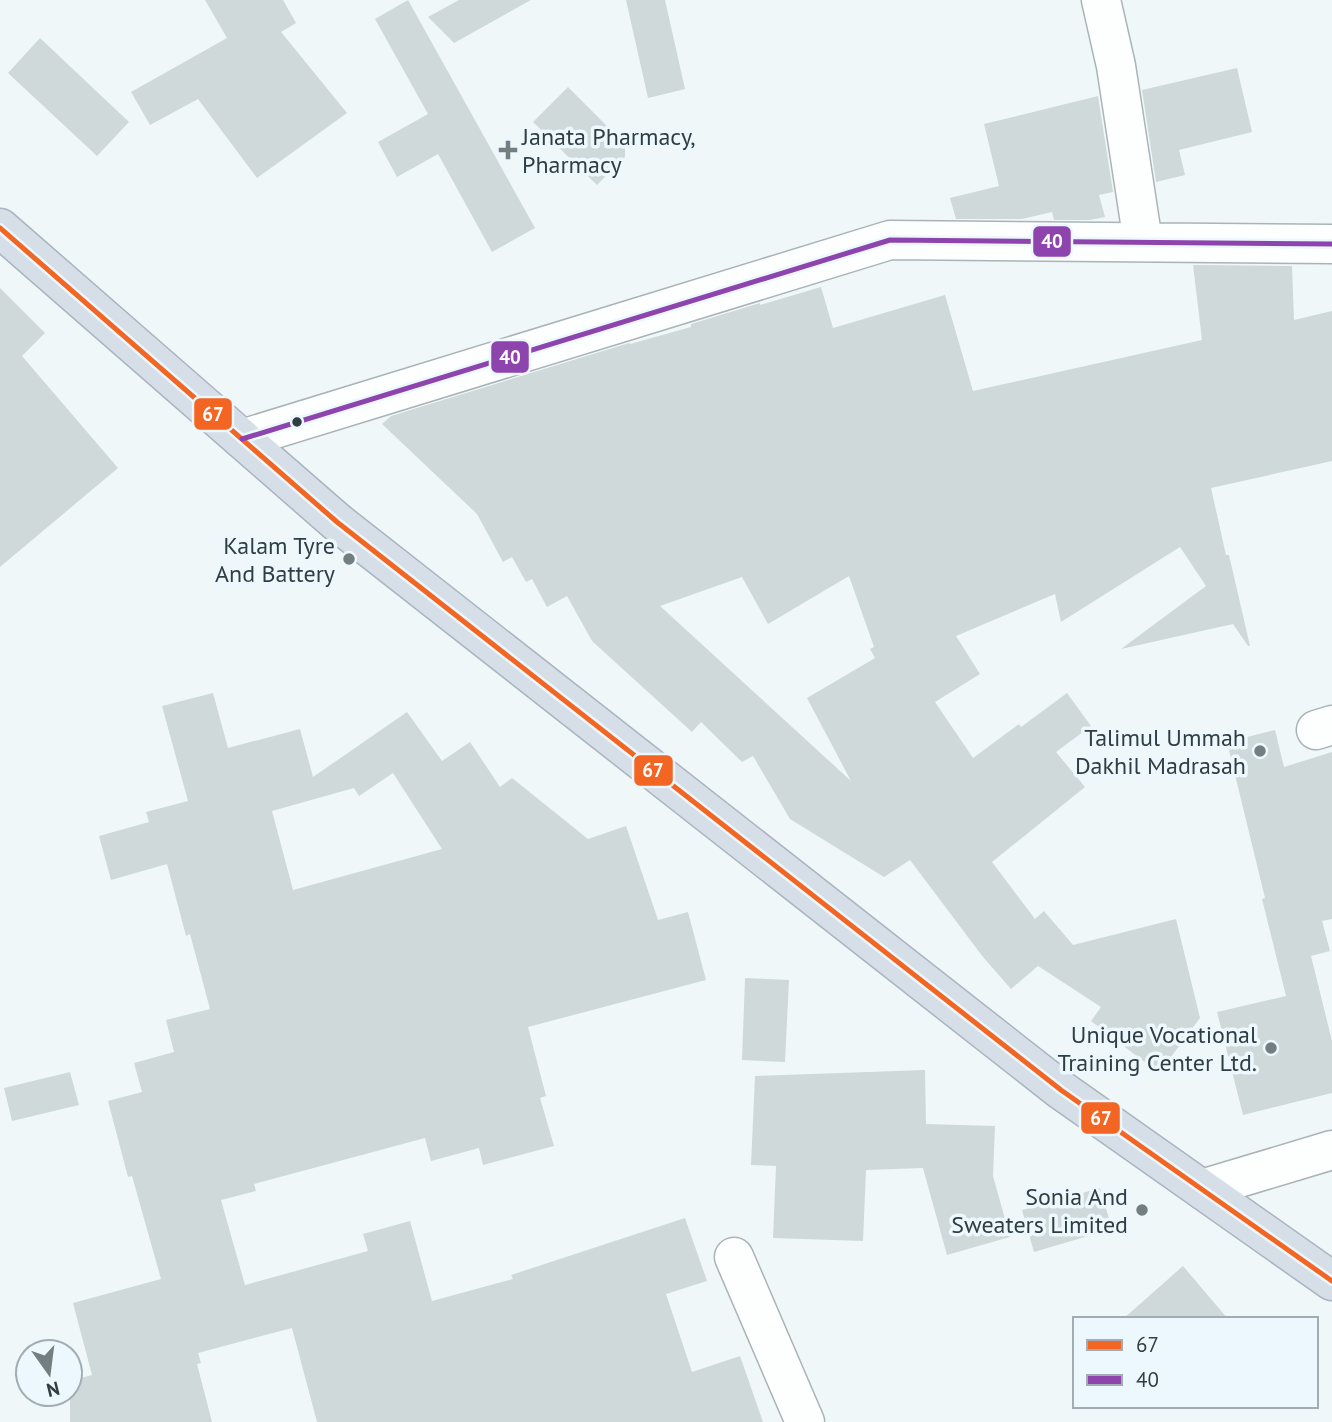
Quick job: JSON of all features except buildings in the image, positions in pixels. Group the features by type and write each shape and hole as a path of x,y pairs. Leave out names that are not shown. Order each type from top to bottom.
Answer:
{"highway":[{"path":"0,228 348,530 1061,1090 1332,1280"}],"street":[{"path":"1101,0 1116,66 1143,242"},
{"path":"242,439 890,240 1332,244"},
{"path":"1202,1189 1332,1150"},
{"path":"734,1257 805,1422"}],"transit line":[{"name":"67","path":"0,228 337,522 1061,1090 1332,1281"},
{"name":"40","path":"242,439 890,240 1332,244"}],"place":[{"name":"Janata Pharmacy, Pharmacy","path":"508,150"},
{"name":"Kalam Tyre And Battery","path":"349,559"},
{"name":"Talimul Ummah Dakhil Madrasah","path":"1260,751"},
{"name":"Unique Vocational Training Center Ltd.","path":"1271,1048"},
{"name":"Sonia And Sweaters Limited","path":"1142,1210"}]}
